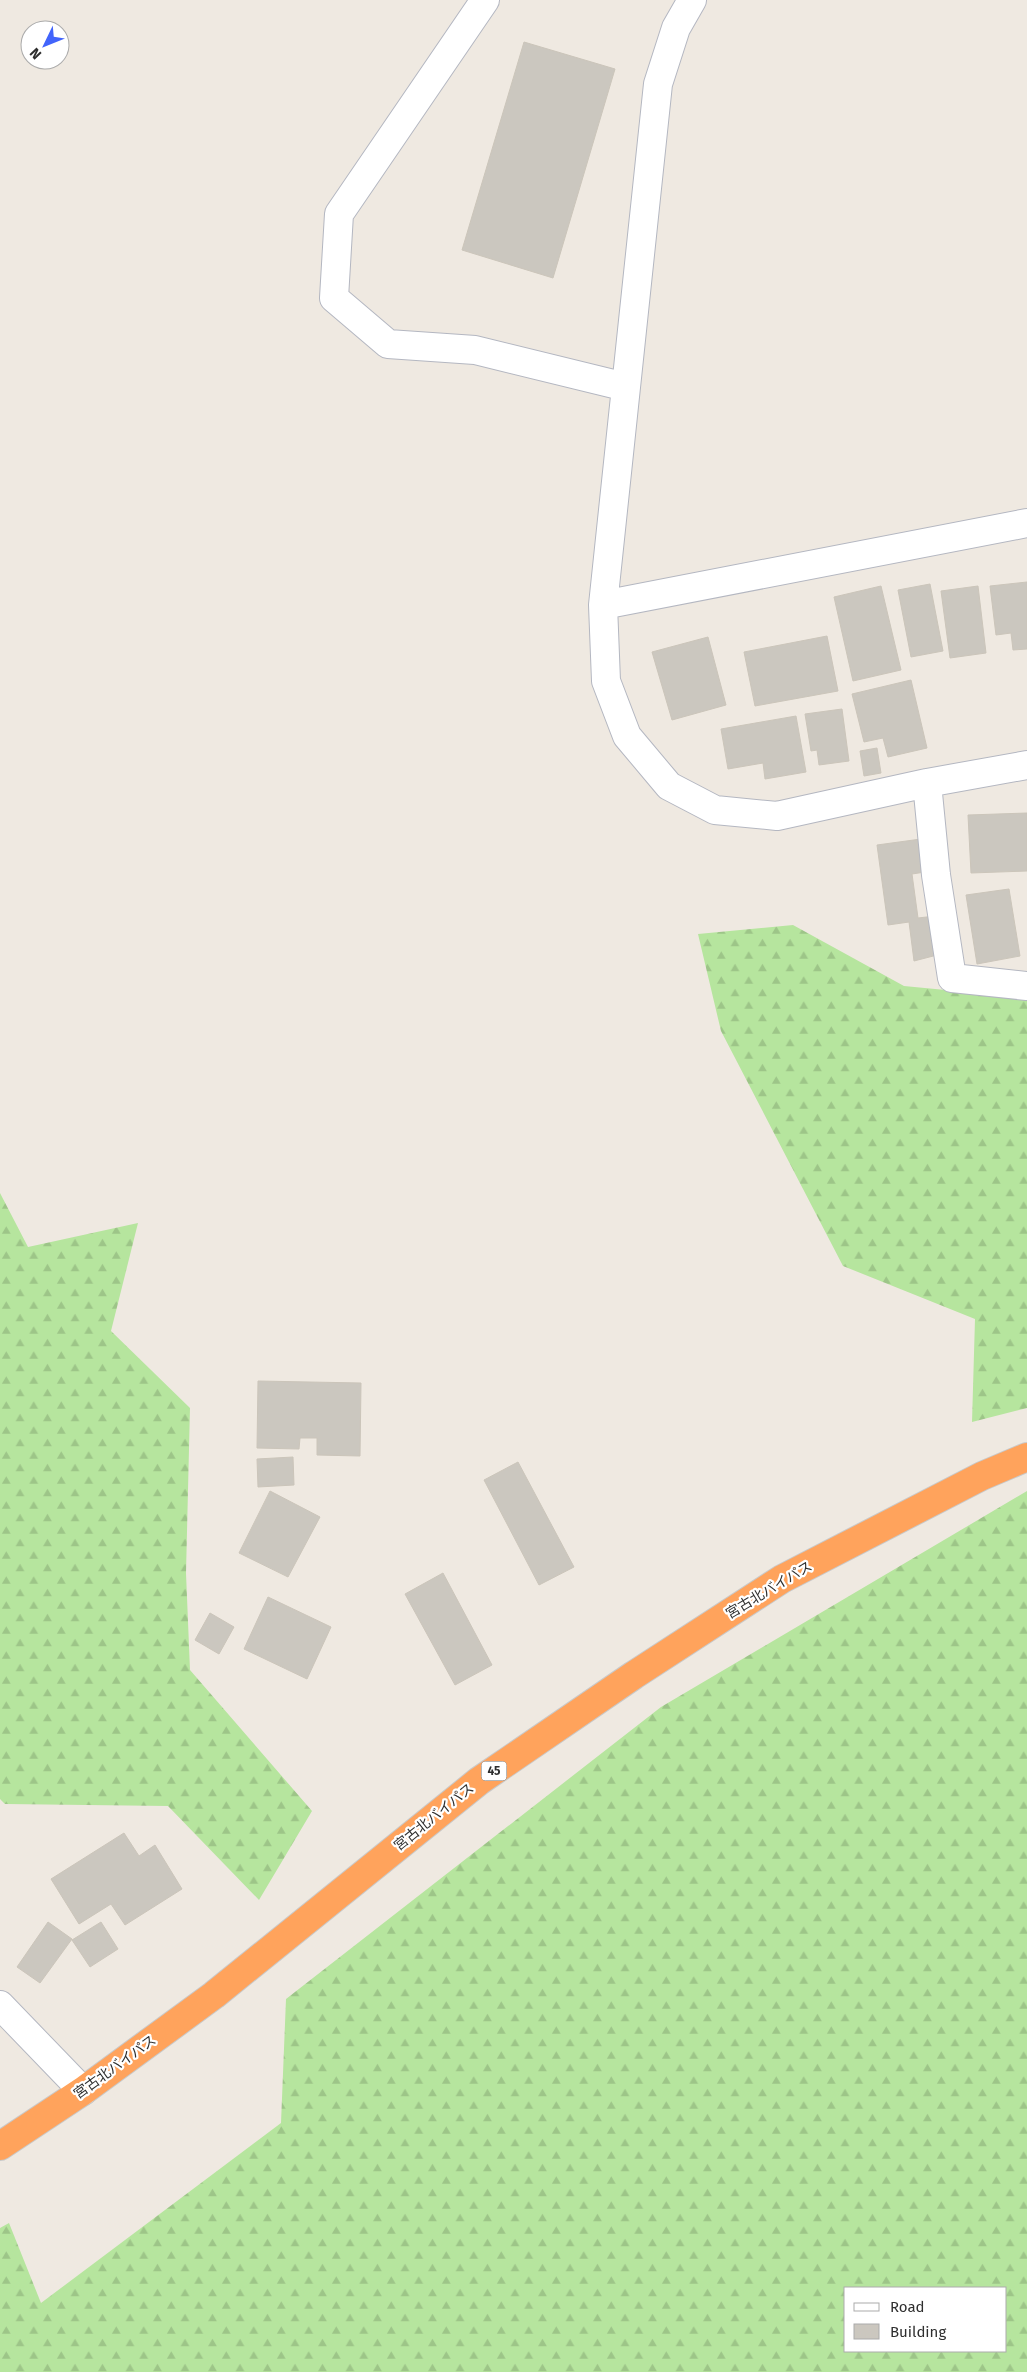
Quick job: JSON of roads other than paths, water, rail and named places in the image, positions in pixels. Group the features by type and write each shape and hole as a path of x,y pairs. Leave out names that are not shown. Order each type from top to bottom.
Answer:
{"highway":[{"name":"宮古北バイパス","path":"0,2146 84,2091 214,1995 479,1781 634,1675 782,1579 982,1476 1027,1457"}],"street":[{"path":"485,0 338,214 334,298 388,344 475,350 626,387"},
{"path":"692,0 676,28 658,84 603,605 606,681 627,736 668,786 714,810 778,816 927,783 1027,765"},
{"path":"603,605 1027,523"},
{"path":"927,783 936,875 952,978 1027,986"},
{"path":"0,2005 84,2091"}]}
